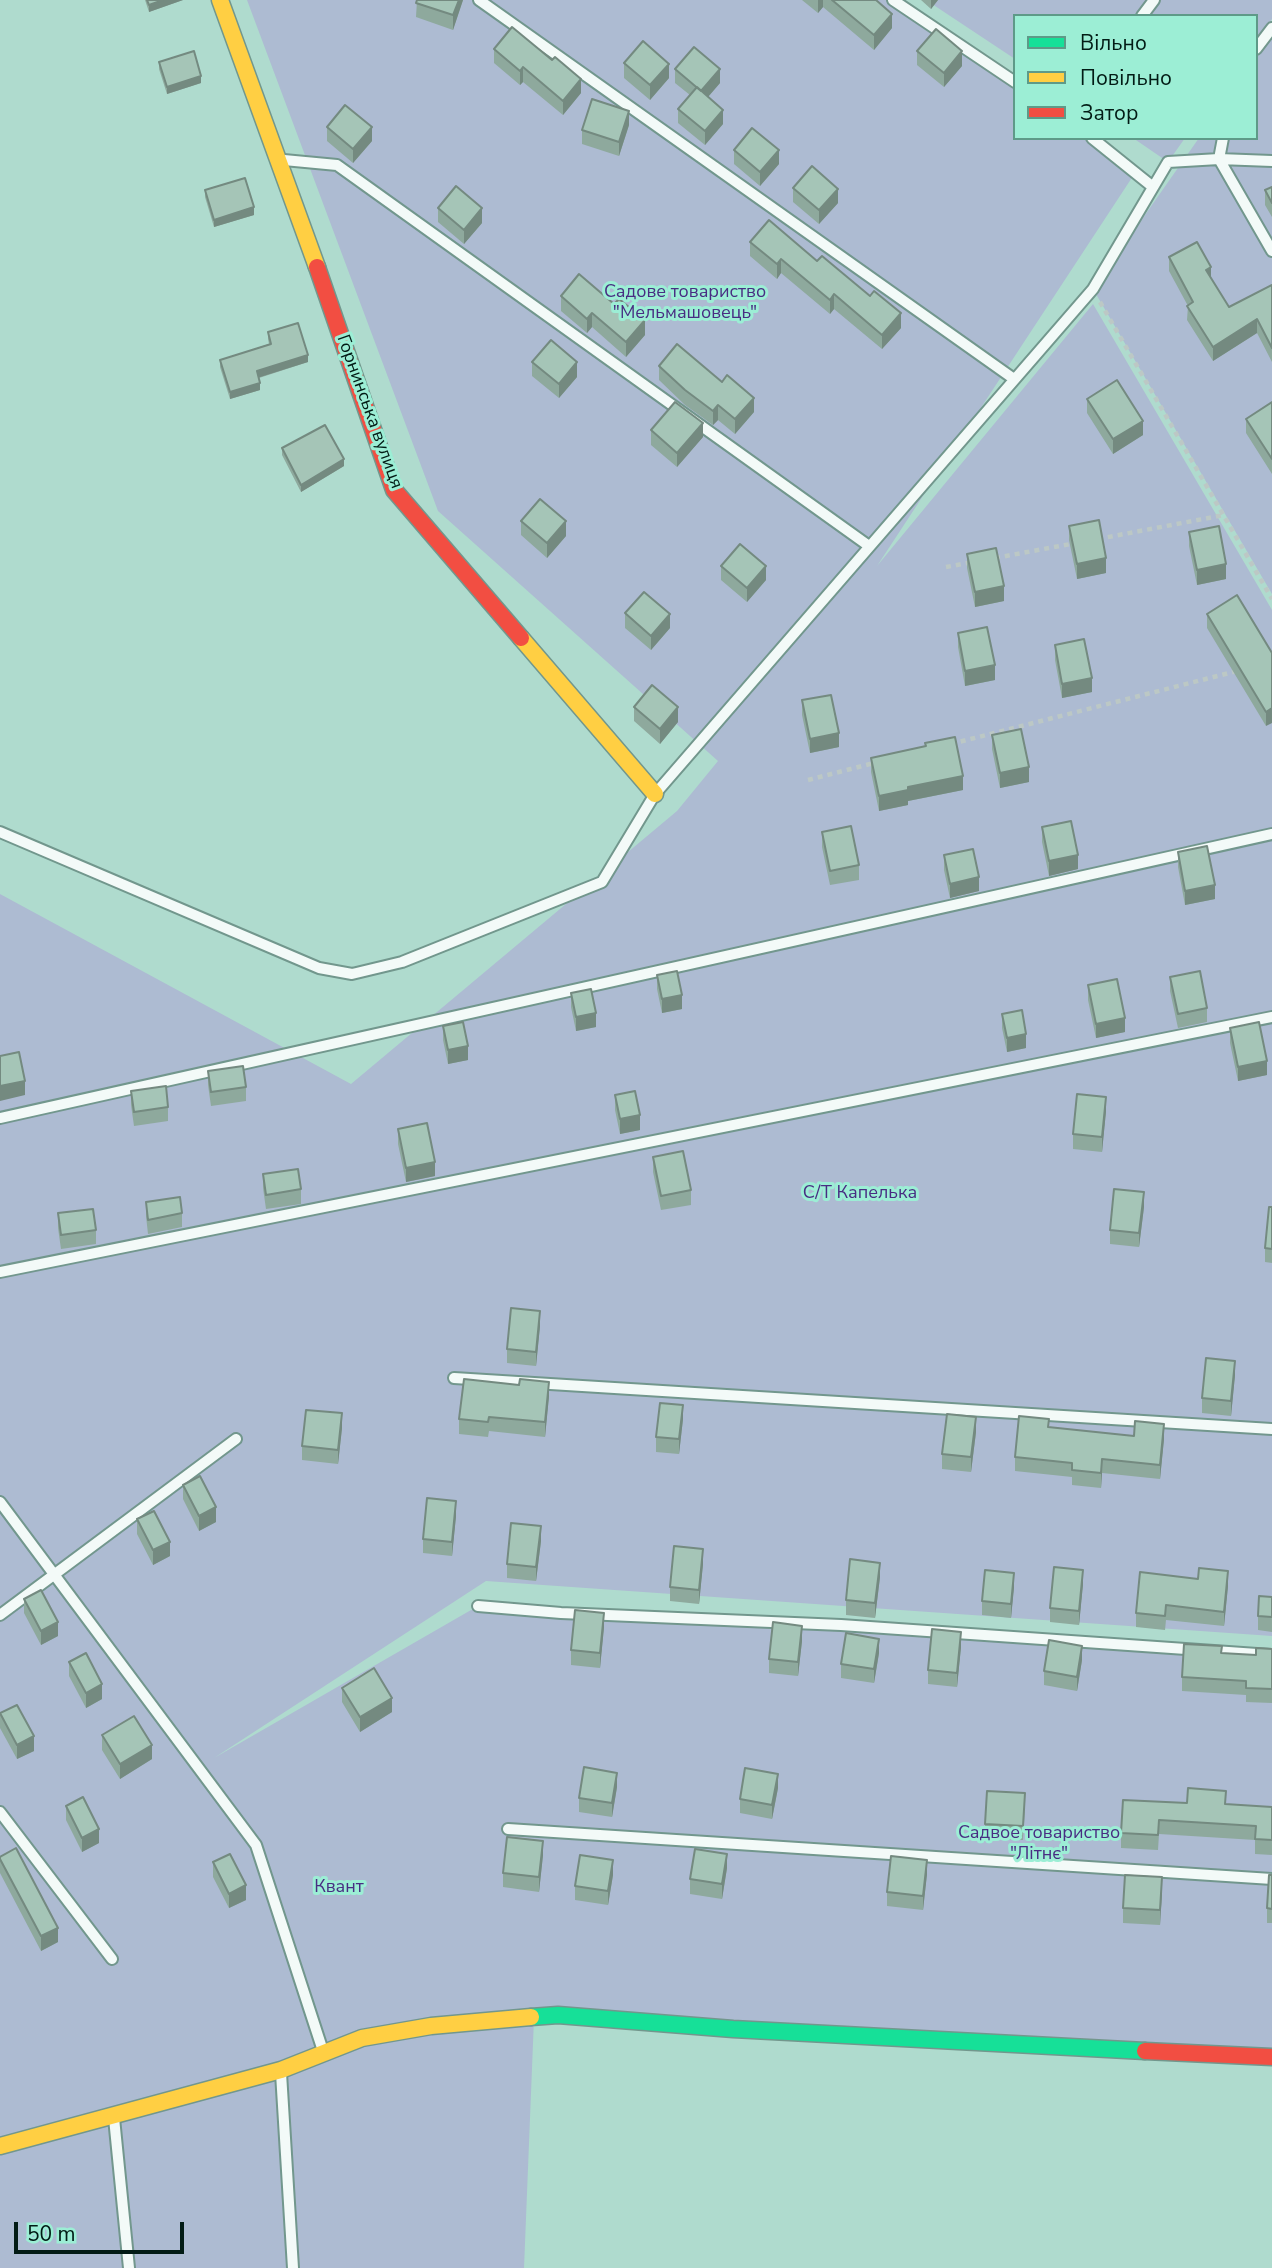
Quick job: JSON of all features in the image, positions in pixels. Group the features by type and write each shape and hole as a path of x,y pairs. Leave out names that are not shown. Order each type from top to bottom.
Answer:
{"street":[{"name":"Горнинська вулиця","path":"220,0 279,159 394,489 654,794"},
{"path":"0,2146 281,2070 362,2038 431,2026 558,2015 951,2043 1272,2057"}],"lane":[{"path":"479,0 1014,379"},
{"path":"893,0 1013,81"},
{"path":"1258,46 1272,27"},
{"path":"1094,140 1153,187"},
{"path":"1223,140 1219,159 1272,251"},
{"path":"279,159 337,165 869,546"},
{"path":"0,832 319,968 352,974 402,962 602,882 654,794 1093,289 1168,162 1219,159 1272,161"},
{"path":"0,1118 1272,834"},
{"path":"0,1272 1272,1017"},
{"path":"454,1378 1272,1429"},
{"path":"0,1615 236,1439"},
{"path":"0,1502 256,1845 324,2054"},
{"path":"478,1606 561,1613 841,1625 1272,1655"},
{"path":"0,1812 112,1959"},
{"path":"508,1829 1272,1879"},
{"path":"281,2070 293,2268"},
{"path":"114,2115 129,2268"}],"path":[{"path":"1093,289 1272,599"},
{"path":"1091,540 1224,515"},
{"path":"946,568 1078,542"},
{"path":"939,747 1245,669"},
{"path":"808,780 886,760"}],"green space":[{"path":"247,0 886,0 1013,88 1013,140 1088,140 1135,173 877,566 1093,304 1272,610 1272,1636 486,1581 214,1758 478,1606 1272,1654 1272,2065 534,2018 524,2268 0,2268 0,894 351,1084 677,811 718,761 438,511"},
{"path":"926,0 1272,0 1272,19 1258,37 1258,14 1013,14 1013,58"},
{"path":"1272,34 1272,594 1093,289 1198,140 1258,140 1258,53"},
{"path":"1136,140 1184,140 1168,162"}],"building":[{"path":"147,0 163,0 149,5"},
{"path":"417,0 459,0 453,15 416,3"},
{"path":"832,0 876,0 892,14 874,35"},
{"path":"512,27 552,60 555,57 581,79 563,101 523,67 520,71 494,49"},
{"path":"936,29 962,51 944,73 917,51"},
{"path":"643,41 669,64 650,85 624,63"},
{"path":"694,47 720,69 701,91 675,69"},
{"path":"194,51 201,76 167,87 159,62"},
{"path":"697,87 723,110 705,131 678,109"},
{"path":"592,99 629,111 619,142 582,130"},
{"path":"345,105 372,127 353,149 327,127"},
{"path":"752,128 779,150 760,172 734,150"},
{"path":"812,166 838,189 819,210 793,188"},
{"path":"245,178 254,207 214,220 205,190"},
{"path":"456,186 482,208 464,230 438,208"},
{"path":"1272,187 1272,203 1265,190"},
{"path":"769,220 817,261 822,256 870,296 874,291 901,313 882,335 834,294 830,300 781,259 777,264 750,242"},
{"path":"1197,242 1211,267 1206,270 1229,307 1272,285 1272,348 1257,319 1213,347 1187,306 1193,302 1169,257"},
{"path":"579,274 614,304 619,299 645,320 626,342 592,313 587,319 561,296"},
{"path":"298,323 308,355 257,371 260,383 230,392 220,360 271,344 268,332"},
{"path":"551,340 577,362 559,384 532,362"},
{"path":"677,344 722,382 727,375 754,398 735,419 718,405 713,411 659,366"},
{"path":"1117,380 1143,421 1113,439 1087,399"},
{"path":"675,402 703,423 677,453 651,430"},
{"path":"1272,402 1272,459 1246,419"},
{"path":"325,425 344,459 301,485 282,448"},
{"path":"540,499 566,521 547,543 521,521"},
{"path":"1099,520 1106,558 1077,564 1069,526"},
{"path":"1219,526 1226,564 1197,570 1189,532"},
{"path":"740,544 766,566 747,588 721,566"},
{"path":"996,548 1004,586 975,592 967,554"},
{"path":"644,592 670,614 651,636 625,613"},
{"path":"1237,595 1272,653 1272,708 1266,712 1207,614"},
{"path":"987,627 995,665 965,671 958,633"},
{"path":"1084,639 1092,678 1062,684 1055,645"},
{"path":"652,685 678,707 660,729 634,707"},
{"path":"831,695 839,733 810,739 802,700"},
{"path":"1021,729 1029,767 1000,773 992,735"},
{"path":"955,737 963,776 879,796 871,758"},
{"path":"1071,821 1078,855 1049,861 1042,827"},
{"path":"851,826 859,865 830,871 822,832"},
{"path":"1207,846 1215,885 1185,891 1178,852"},
{"path":"973,849 979,877 950,884 944,855"},
{"path":"677,971 682,995 662,999 657,975"},
{"path":"1200,971 1207,1008 1178,1014 1170,977"},
{"path":"1117,979 1125,1018 1096,1024 1088,985"},
{"path":"591,989 596,1013 576,1017 571,993"},
{"path":"1022,1010 1026,1034 1007,1038 1002,1014"},
{"path":"463,1022 468,1046 448,1050 443,1026"},
{"path":"1259,1022 1267,1061 1238,1067 1230,1028"},
{"path":"19,1052 25,1081 0,1086 0,1056"},
{"path":"243,1066 246,1087 211,1092 208,1071"},
{"path":"166,1086 168,1107 134,1112 131,1091"},
{"path":"635,1091 640,1115 620,1119 615,1095"},
{"path":"1077,1094 1106,1097 1102,1137 1073,1134"},
{"path":"427,1123 435,1162 406,1168 398,1129"},
{"path":"683,1151 691,1190 661,1196 653,1157"},
{"path":"298,1169 301,1189 266,1195 263,1174"},
{"path":"1114,1189 1144,1192 1139,1233 1110,1230"},
{"path":"180,1197 182,1213 148,1220 146,1202"},
{"path":"1269,1207 1272,1207 1272,1249 1265,1248"},
{"path":"93,1209 96,1230 61,1235 58,1213"},
{"path":"511,1308 540,1311 536,1352 507,1349"},
{"path":"1206,1358 1235,1361 1231,1401 1202,1398"},
{"path":"464,1379 519,1385 520,1379 549,1382 545,1422 489,1417 488,1422 459,1419"},
{"path":"660,1403 683,1405 679,1439 656,1437"},
{"path":"306,1410 342,1413 338,1450 302,1446"},
{"path":"947,1414 976,1417 971,1457 942,1454"},
{"path":"1019,1416 1049,1419 1048,1427 1134,1436 1135,1421 1164,1424 1160,1465 1102,1459 1101,1473 1072,1470 1072,1463 1015,1457"},
{"path":"200,1476 216,1507 199,1516 183,1485"},
{"path":"427,1498 456,1501 452,1542 423,1539"},
{"path":"154,1511 170,1542 153,1550 137,1519"},
{"path":"511,1523 541,1526 536,1567 507,1564"},
{"path":"674,1546 703,1549 699,1590 670,1587"},
{"path":"850,1559 880,1563 875,1603 846,1600"},
{"path":"1054,1567 1083,1570 1079,1611 1050,1608"},
{"path":"1199,1568 1228,1571 1224,1612 1166,1605 1165,1616 1136,1613 1140,1572 1198,1579"},
{"path":"985,1570 1014,1573 1011,1604 982,1601"},
{"path":"41,1590 58,1622 41,1631 24,1599"},
{"path":"1259,1596 1272,1597 1272,1617 1258,1616"},
{"path":"575,1610 604,1613 600,1653 571,1650"},
{"path":"773,1622 802,1626 798,1662 769,1659"},
{"path":"932,1629 961,1632 957,1673 928,1670"},
{"path":"846,1633 879,1639 874,1669 841,1664"},
{"path":"1049,1640 1082,1646 1077,1677 1044,1671"},
{"path":"1184,1644 1222,1646 1221,1653 1256,1655 1256,1648 1272,1649 1272,1689 1246,1688 1246,1681 1182,1677"},
{"path":"86,1653 102,1684 86,1693 69,1662"},
{"path":"374,1668 392,1698 360,1717 342,1688"},
{"path":"17,1705 34,1736 17,1745 0,1713"},
{"path":"134,1716 152,1745 120,1764 102,1735"},
{"path":"584,1767 617,1773 612,1803 579,1798"},
{"path":"745,1768 778,1774 772,1805 740,1799"},
{"path":"1188,1788 1226,1791 1225,1804 1272,1807 1272,1840 1255,1839 1256,1826 1159,1820 1158,1835 1121,1833 1123,1800 1187,1803"},
{"path":"987,1791 1025,1793 1023,1826 985,1824"},
{"path":"83,1797 99,1829 82,1838 66,1806"},
{"path":"507,1837 543,1841 539,1877 503,1873"},
{"path":"16,1848 58,1928 41,1936 0,1859"},
{"path":"695,1849 727,1854 722,1884 690,1879"},
{"path":"230,1854 246,1885 229,1894 213,1862"},
{"path":"580,1855 613,1860 608,1891 575,1886"},
{"path":"891,1856 927,1860 923,1896 887,1892"},
{"path":"1125,1875 1162,1877 1160,1910 1123,1908"},
{"path":"1269,1875 1272,1875 1272,1909 1267,1908"}],"traffic: fast":[{"path":"531,2017 558,2015 733,2029 1145,2051"}],"traffic: slow":[{"path":"220,0 317,267"},
{"path":"521,638 655,794"},
{"path":"0,2146 281,2070 362,2038 431,2026 531,2017"}],"traffic: jam":[{"path":"317,267 394,490 521,638"},
{"path":"1145,2051 1272,2057"}],"park label":[{"name":"Садове товариство \"Мельмашовець\"","path":"685,303"},
{"name":"С/Т Капелька","path":"860,1194"},
{"name":"Садвое товариство \"Літнє\"","path":"1039,1844"},
{"name":"Квант","path":"339,1888"}]}
